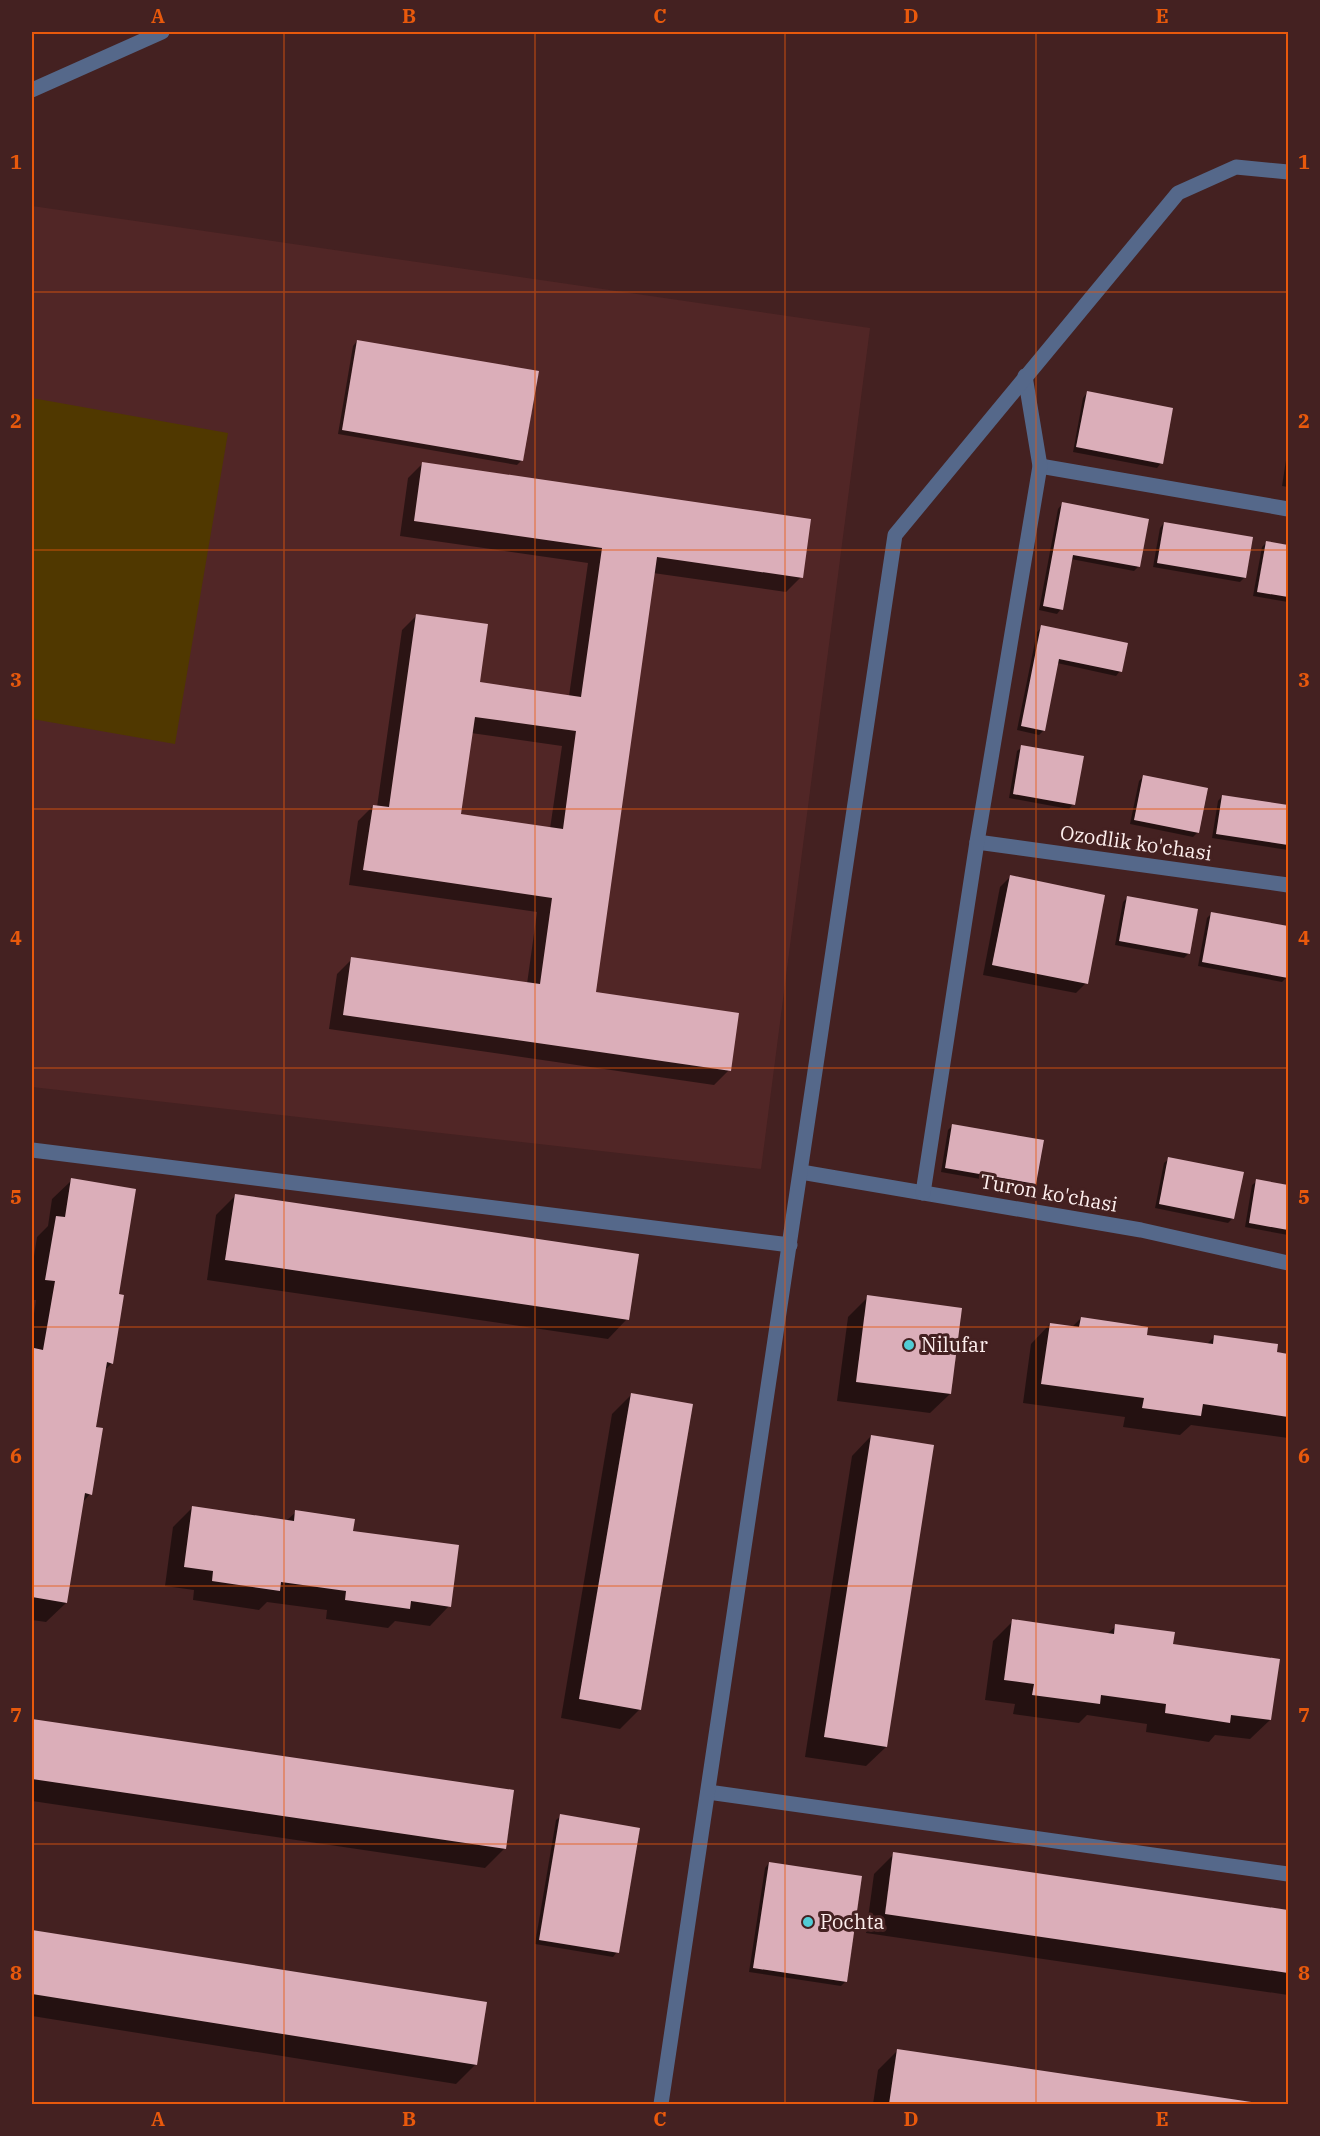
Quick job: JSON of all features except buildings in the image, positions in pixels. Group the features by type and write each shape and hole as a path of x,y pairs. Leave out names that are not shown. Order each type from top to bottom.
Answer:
{"street":[{"path":"32,90 162,32"},
{"path":"661,2104 896,535 1178,193 1236,167 1288,172"},
{"path":"923,1193 977,842 1040,466 1025,376"},
{"path":"1040,466 1288,508"},
{"name":"Ozodlik ko'chasi","path":"977,842 1288,885"},
{"path":"32,1150 790,1245"},
{"name":"Turon ko'chasi","path":"801,1172 1141,1230 1288,1263"},
{"path":"708,1792 1288,1874"}],"shaded area":[{"path":"32,206 870,328 761,1169 32,1087"},
{"path":"32,398 228,433 175,744 32,719"}],"place":[{"name":"Nilufar","path":"909,1345"},
{"name":"Pochta","path":"808,1922"}]}
